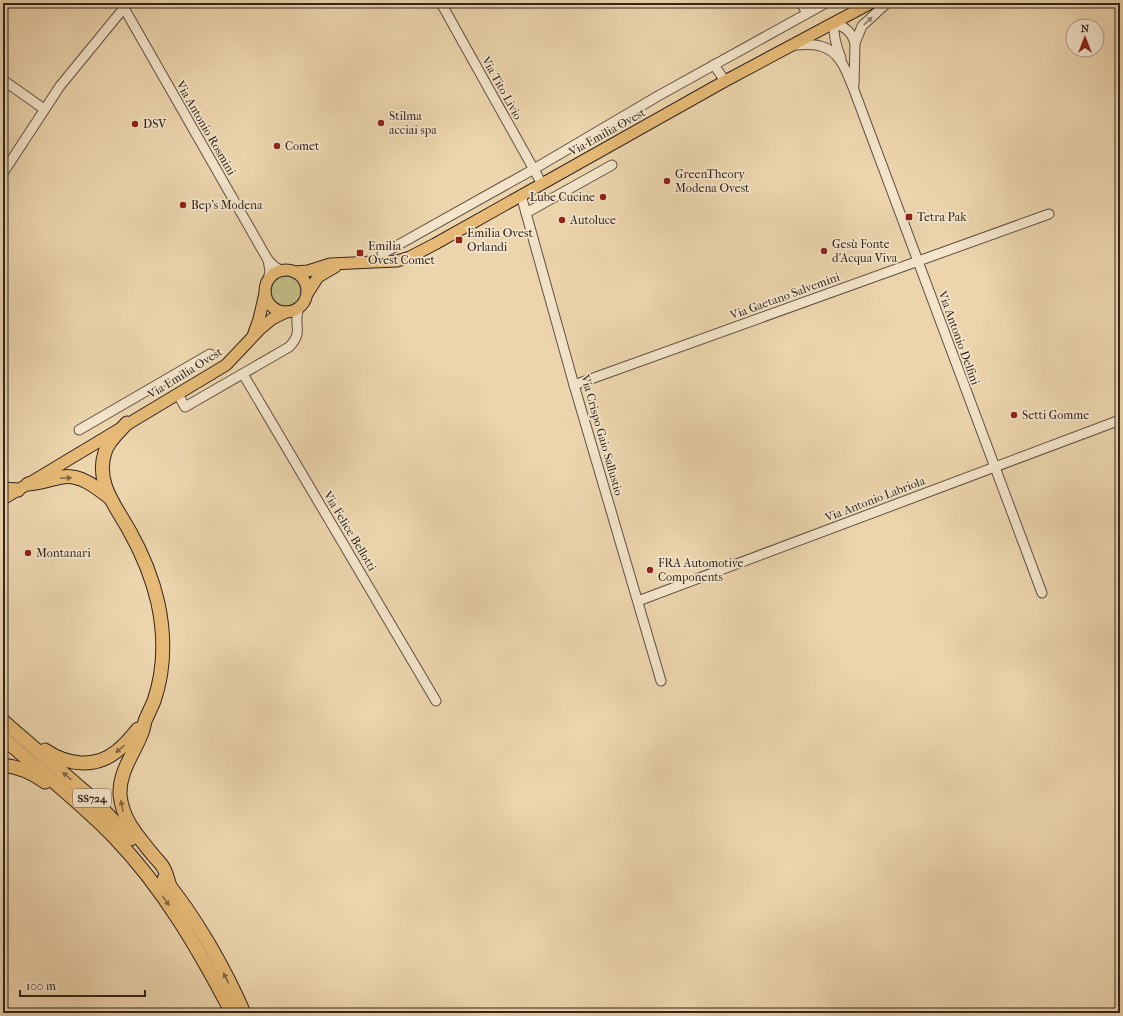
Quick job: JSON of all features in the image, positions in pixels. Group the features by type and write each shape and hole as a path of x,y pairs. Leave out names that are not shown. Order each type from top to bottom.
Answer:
{"highway":[{"path":"127,423 105,450 102,466 102,478 110,498 129,530 152,580 162,624 163,642 162,668 154,702 141,736 124,770 120,785 121,801 124,815 128,822 164,868 172,889"},
{"path":"3,488 23,487 63,477 76,478 88,482 110,498"},
{"path":"3,720 22,730 38,744 56,756 70,762 85,763 95,762 116,752 146,720"},
{"name":"SS724","path":"3,720 104,809 172,889 190,913 220,964 244,1013"},
{"name":"SS724","path":"3,738 81,805 115,838 142,870 183,926 210,970 232,1013"},
{"path":"3,766 20,769 37,776 67,800 89,821 115,838"}],"main road":[{"name":"Via Emilia Ovest","path":"295,272 308,271 330,264 397,261 410,257 790,45 871,3"},
{"name":"Via Emilia Ovest","path":"307,294 318,277 332,268 351,264"},
{"path":"283,270 295,272 305,281 307,294 305,301 299,308 293,311 278,311 272,307 267,300 265,293 268,280 274,274 283,270"},
{"name":"Via Emilia Ovest","path":"252,338 259,320 265,293"},
{"name":"Via Emilia Ovest","path":"3,499 127,423 226,365 272,319 287,312"}],"street":[{"name":"Via Tito Livio","path":"441,3 542,184"},
{"path":"801,3 807,13"},
{"name":"Via Emilia Ovest","path":"382,254 534,169 651,100 826,3"},
{"path":"854,90 855,43 862,26 887,3"},
{"path":"3,172 60,86 126,6"},
{"name":"Via Antonio Rosmini","path":"126,6 268,260"},
{"path":"834,23 845,27 852,35 855,43"},
{"name":"Via Antonio Delfini","path":"834,23 834,41 854,90 1042,593"},
{"path":"790,45 812,44 821,46 828,49 842,61"},
{"path":"714,65 725,81"},
{"path":"3,80 44,109"},
{"path":"526,213 612,165"},
{"name":"Via Crispo Gaio Sallustio","path":"521,196 574,385 661,681"},
{"name":"Via Gaetano Salvemini","path":"574,385 1048,214"},
{"path":"268,260 276,267 283,270"},
{"path":"268,260 270,270 268,280"},
{"path":"178,394 185,407 290,347 297,336 298,331 296,315 299,308"},
{"path":"287,312 293,315 296,320"},
{"name":"Via Emilia Ovest","path":"79,430 210,354"},
{"name":"Via Felice Bellotti","path":"243,374 436,702"},
{"path":"118,408 127,423"},
{"name":"Via Antonio Labriola","path":"638,601 1120,420"}],"shaded area":[{"path":"286,276 296,281 301,291 296,301 286,306 276,301 271,291 276,281"}],"place":[{"name":"Stilma acciai spa","path":"381,123"},
{"name":"DSV","path":"135,124"},
{"name":"Comet","path":"277,146"},
{"name":"GreenTheory Modena Ovest","path":"667,181"},
{"name":"Lube Cucine","path":"603,197"},
{"name":"Bep's Modena","path":"183,205"},
{"name":"Tetra Pak","path":"909,217"},
{"name":"Autoluce","path":"562,220"},
{"name":"Emilia Ovest Orlandi","path":"459,240"},
{"name":"Gesù Fonte d'Acqua Viva","path":"824,251"},
{"name":"Emilia Ovest Comet","path":"360,253"},
{"name":"Setti Gomme","path":"1014,415"},
{"name":"Montanari","path":"28,553"},
{"name":"FRA Automotive Components","path":"650,570"}]}
